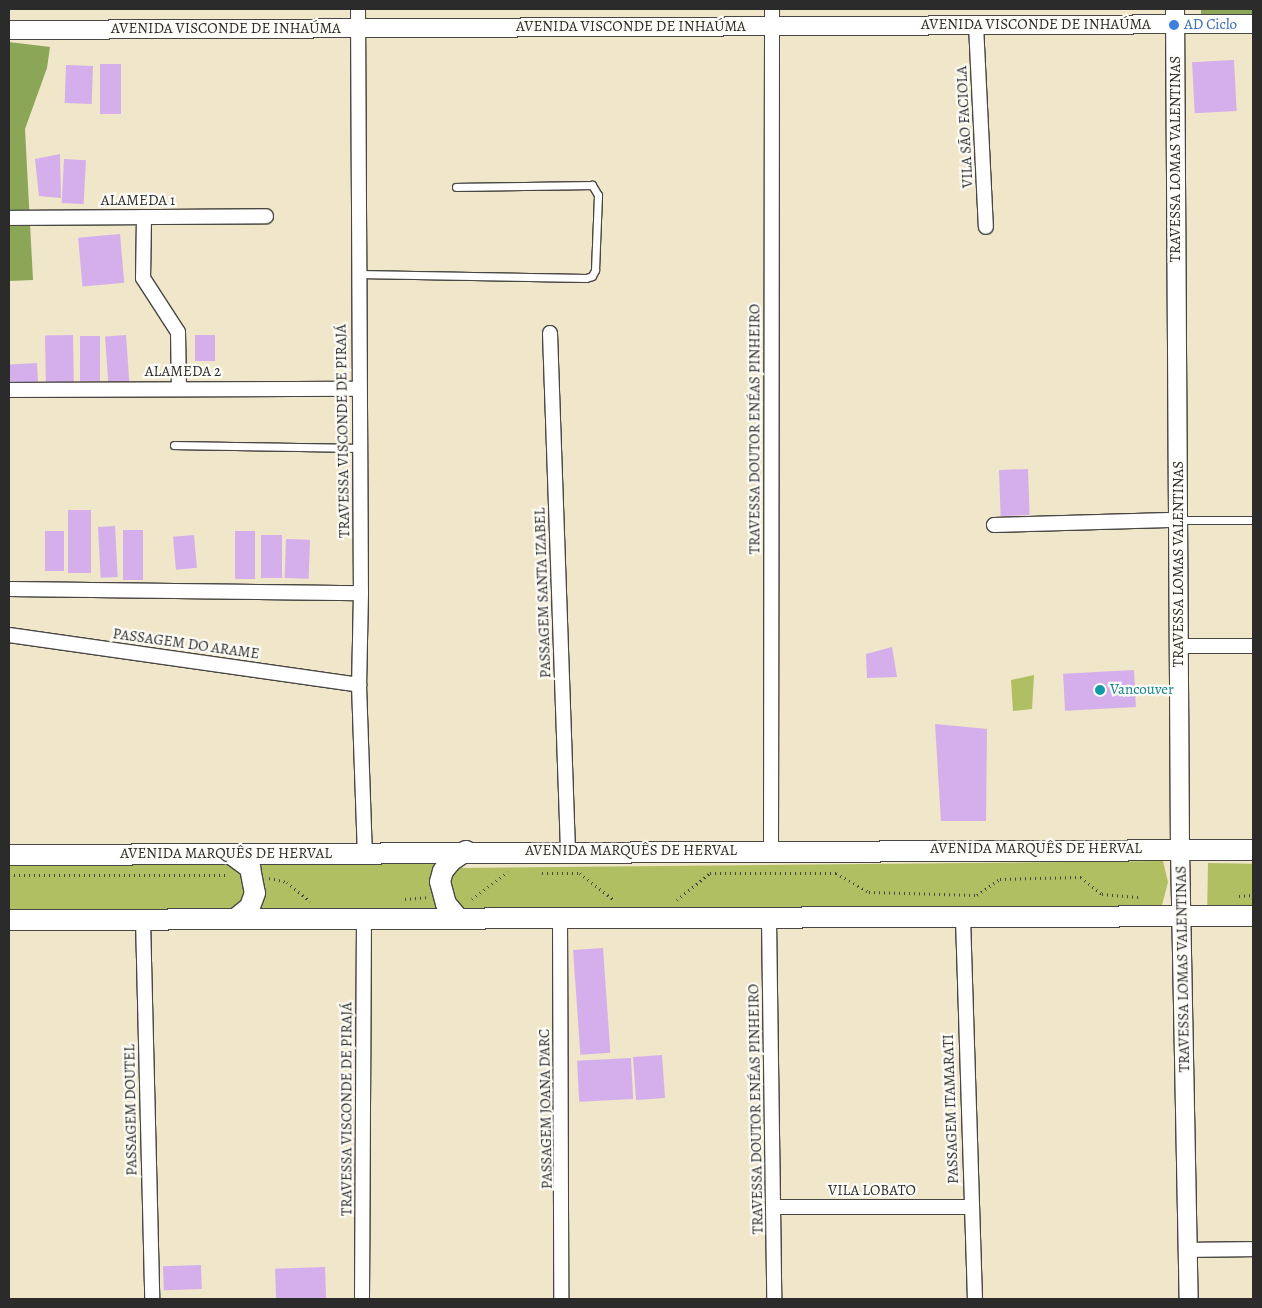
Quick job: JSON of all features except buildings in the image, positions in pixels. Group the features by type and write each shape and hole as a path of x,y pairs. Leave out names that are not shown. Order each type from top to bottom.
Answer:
{"main road":[{"name":"AVENIDA MARQUÊS DE HERVAL","path":"9,854 771,850 1253,850"},
{"path":"456,917 443,896 440,882 443,871 451,860 466,851"},
{"path":"231,854 245,862 254,875 255,892 250,907 235,919"},
{"path":"9,920 456,917 769,919 1253,916"}],"street":[{"name":"TRAVESSA VISCONDE DE PIRAJÁ","path":"358,9 358,389 362,593 359,685 365,853"},
{"name":"AVENIDA VISCONDE DE INHAÚMA","path":"9,30 358,29 772,17 976,25 1175,16 1253,24"},
{"name":"TRAVESSA LOMAS VALENTINAS","path":"1175,16 1180,849 1183,916 1189,1299"},
{"name":"TRAVESSA DOUTOR ENÉAS PINHEIRO","path":"771,850 772,17"},
{"name":"VILA SÃO FACIOLA","path":"976,25 986,227"},
{"name":"ALAMEDA 1","path":"9,218 266,216"},
{"path":"144,217 144,278 178,332 179,388"},
{"name":"PASSAGEM SANTA IZABEL","path":"550,333 568,852"},
{"name":"ALAMEDA 2","path":"9,390 179,388 358,389"},
{"path":"994,525 1178,520"},
{"path":"9,589 362,593"},
{"name":"PASSAGEM DO ARAME","path":"9,635 359,685"},
{"path":"1179,646 1253,646"},
{"name":"PASSAGEM JOANA D'ARC","path":"560,918 561,1299"},
{"name":"PASSAGEM ITAMARATI","path":"963,918 970,1207 976,1299"},
{"name":"PASSAGEM DOUTEL","path":"143,919 152,1299"},
{"name":"TRAVESSA VISCONDE DE PIRAJÁ","path":"362,1299 364,919"},
{"name":"TRAVESSA DOUTOR ENÉAS PINHEIRO","path":"769,919 774,1299"},
{"name":"VILA LOBATO","path":"774,1207 970,1207"},
{"path":"1189,1250 1253,1249"}],"lane":[{"path":"358,274 586,278 592,276 595,270 598,195 592,185 456,187"},
{"path":"174,444 359,448"},
{"path":"1178,520 1253,520"}],"path":[{"path":"404,899 443,896 474,900 506,872 515,872"},
{"path":"534,873 580,873 616,903"},
{"path":"669,900 677,900 710,873 836,873 869,892 977,895 1000,879 1081,877 1102,894 1147,897"},
{"path":"9,875 254,875 287,882 315,905"},
{"path":"1232,897 1253,895"}],"green space":[{"path":"1201,9 1253,9 1253,20 1201,20"},
{"path":"9,42 50,47 47,68 25,129 33,280 9,281"},
{"path":"1034,675 1032,709 1013,711 1011,680"},
{"path":"234,861 249,882 241,909 9,913 9,863"},
{"path":"1163,861 1168,882 1161,909 467,912 455,904 447,883 457,868"},
{"path":"256,862 444,862 444,913 256,913"},
{"path":"1208,863 1253,864 1252,912 1207,911"}],"place":[{"name":"AD Ciclo","path":"1174,25"},
{"name":"Vancouver","path":"1100,690"}]}
